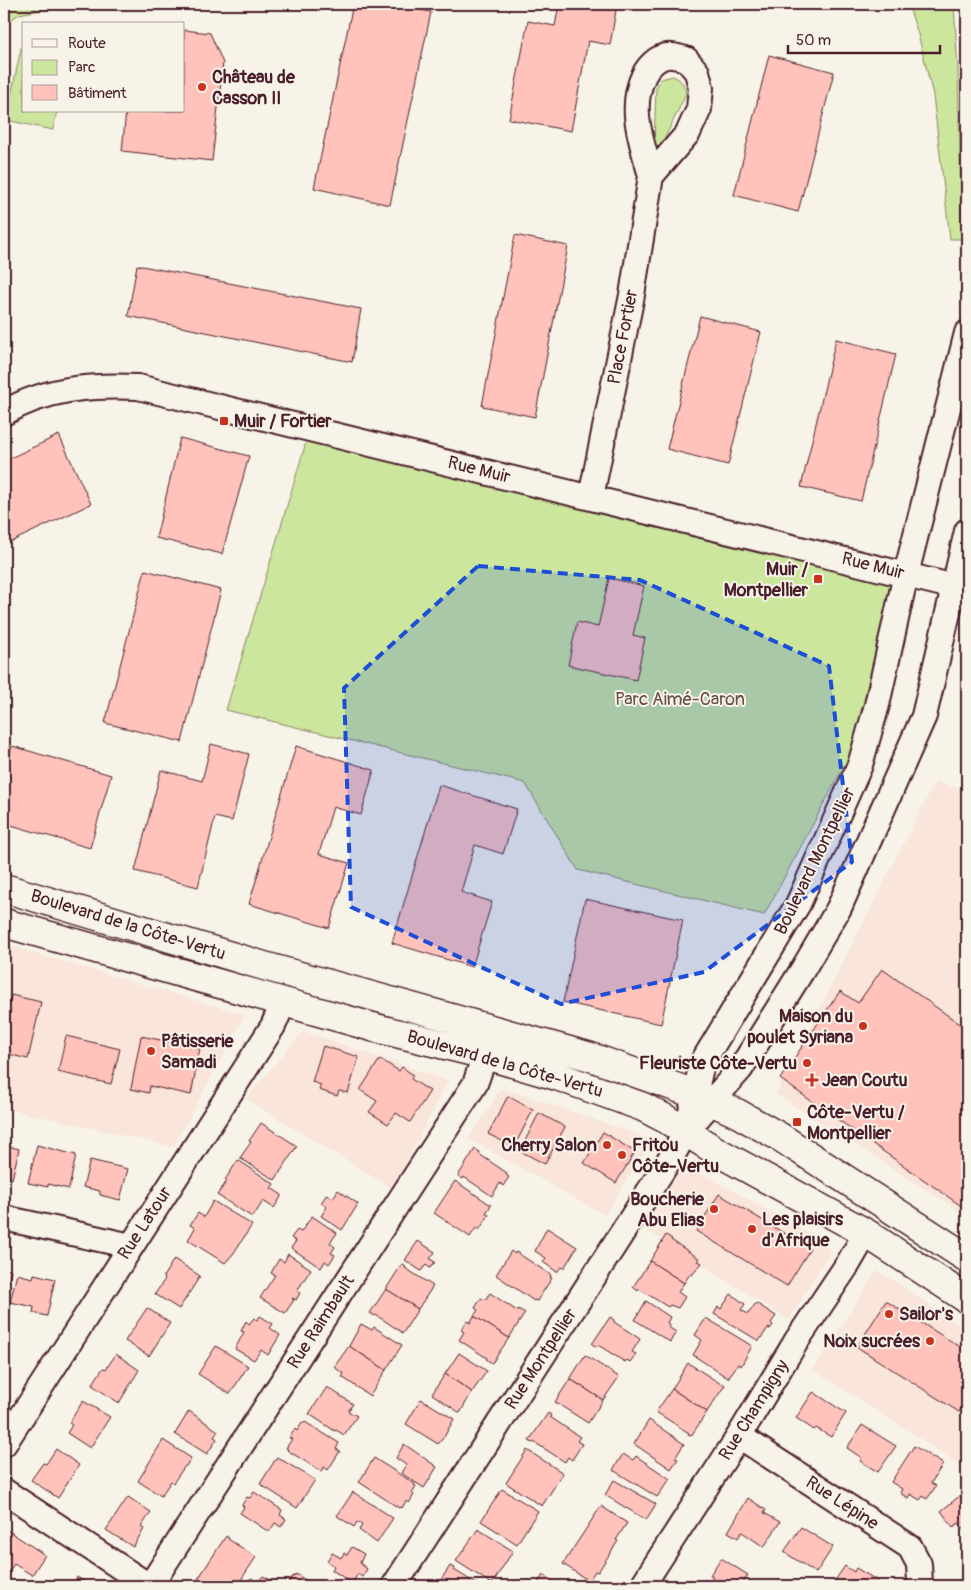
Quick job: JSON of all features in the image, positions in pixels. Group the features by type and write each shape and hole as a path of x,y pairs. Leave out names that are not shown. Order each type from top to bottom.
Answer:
{"main road":[{"name":"Boulevard de la Côte-Vertu","path":"4,888 264,966 591,1056 704,1098 780,1137 967,1258"},
{"name":"Boulevard de la Côte-Vertu","path":"4,923 376,1028 485,1055 600,1091 658,1114 716,1151 866,1233 967,1299"}],"street":[{"name":"Place Fortier","path":"591,497 632,296 651,176"},
{"name":"Boulevard Montpellier","path":"704,1098 702,1063 798,904 860,765 877,705 906,574 967,333"},
{"name":"Rue Muir","path":"4,413 15,406 50,393 108,386 138,387 955,587"},
{"name":"Boulevard Montpellier","path":"686,1131 704,1098 741,1068 839,908 924,716 967,531"},
{"name":"Rue Latour","path":"4,1444 273,1026 284,1001"},
{"name":"Rue Raimbault","path":"150,1586 475,1084 485,1055"},
{"name":"Rue Montpellier","path":"394,1586 675,1151 686,1131"},
{"path":"4,1218 131,1246"},
{"name":"Rue Champigny","path":"642,1586 739,1436 797,1340 848,1264 866,1233"},
{"name":"Rue Lépine","path":"739,1436 910,1547 919,1564 919,1586"},
{"path":"4,1491 150,1586"}],"highlighted area":[{"path":"478,566 640,580 829,666 852,862 704,972 561,1004 351,907 344,688"}],"shaded area":[{"path":"935,782 967,790 967,1216 776,1094"},
{"path":"4,944 245,1015 173,1147 4,1108"},
{"path":"303,1031 448,1081 393,1189 246,1099"},
{"path":"501,1088 652,1140 605,1215 469,1139"},
{"path":"682,1167 711,1178 827,1244 829,1254 789,1320 643,1228"},
{"path":"877,1270 967,1330 967,1469 813,1370"}],"green space":[{"path":"4,4 75,4 19,14 4,25"},
{"path":"908,4 954,4 958,70 962,239 950,239 933,95 918,34"},
{"path":"22,44 22,112 57,112 53,130 6,120"},
{"path":"673,76 682,83 686,94 660,148 654,145 656,88 661,79"},
{"name":"Parc Aimé-Caron","path":"310,429 906,574 877,705 764,915 578,870 525,783 226,710"}],"building":[{"path":"353,4 388,4 431,12 390,205 314,188"},
{"path":"559,4 617,4 610,45 588,41 571,131 509,119 528,21 555,26"},
{"name":"Château de Casson II","path":"185,30 210,33 223,63 212,161 122,151 126,112 185,112"},
{"path":"769,55 834,72 798,212 734,195"},
{"path":"515,235 568,246 535,417 482,406"},
{"path":"137,265 361,309 352,362 128,316"},
{"path":"700,316 761,332 728,465 667,449"},
{"path":"836,339 896,354 861,501 801,487"},
{"path":"59,435 91,504 4,545 4,461"},
{"path":"180,438 249,456 222,554 156,538"},
{"path":"145,570 221,590 182,742 105,723"},
{"path":"609,578 644,586 633,635 645,638 636,680 568,665 577,622 598,627"},
{"path":"211,744 249,754 232,821 215,817 198,887 135,871 161,770 202,781"},
{"path":"12,746 111,775 90,848 4,823 4,774"},
{"path":"296,746 374,770 361,815 333,807 319,854 349,863 329,928 249,904"},
{"path":"439,785 517,809 503,854 475,845 461,892 492,902 472,967 392,943"},
{"path":"585,899 683,920 661,1024 563,1002"},
{"path":"882,969 967,1029 967,1210 780,1079 840,991 858,1003"},
{"path":"11,995 41,1002 28,1059 4,1053 4,1028"},
{"path":"66,1036 120,1049 111,1084 58,1072"},
{"path":"141,1036 200,1048 191,1095 150,1086 149,1093 131,1089"},
{"path":"323,1046 359,1057 348,1093 339,1091 337,1096 319,1090 321,1085 312,1082"},
{"path":"380,1059 399,1071 402,1067 413,1075 411,1079 430,1091 410,1122 396,1113 388,1124 369,1112 377,1101 360,1090"},
{"path":"508,1096 533,1110 514,1147 488,1134"},
{"path":"539,1113 565,1127 545,1164 520,1151"},
{"path":"261,1123 297,1146 275,1180 240,1158"},
{"path":"603,1132 635,1152 616,1183 584,1163"},
{"path":"4,1145 19,1149 12,1179 4,1178"},
{"path":"37,1145 76,1155 69,1189 48,1184 48,1187 28,1183"},
{"path":"475,1149 480,1152 479,1154 507,1173 506,1175 509,1177 503,1186 500,1183 492,1196 464,1177 463,1179 458,1176"},
{"path":"90,1160 128,1169 120,1200 100,1195 100,1191 83,1187"},
{"path":"238,1160 274,1184 271,1188 282,1195 274,1208 263,1201 252,1217 217,1195"},
{"path":"455,1181 491,1205 486,1213 489,1215 479,1230 476,1228 470,1237 434,1213"},
{"path":"338,1190 358,1204 342,1230 321,1216 327,1207 321,1203 327,1194 333,1198"},
{"path":"719,1194 810,1249 787,1286 696,1231"},
{"path":"213,1201 252,1225 225,1263 188,1240 195,1228 190,1225 198,1213 204,1217"},
{"path":"312,1216 337,1233 330,1243 335,1247 331,1253 335,1255 329,1264 325,1261 321,1268 291,1248 296,1241 291,1238 297,1230 301,1232"},
{"path":"547,1228 577,1247 564,1268 561,1267 557,1272 543,1262 546,1258 535,1251"},
{"path":"666,1235 700,1259 698,1261 702,1263 692,1275 690,1274 684,1283 650,1261"},
{"path":"418,1241 435,1252 430,1259 435,1262 430,1268 426,1265 421,1271 405,1260"},
{"path":"511,1251 515,1254 516,1252 551,1275 550,1277 552,1278 537,1301 534,1301 496,1275"},
{"path":"288,1254 311,1269 297,1291 300,1293 296,1300 292,1299 294,1300 285,1313 260,1298 275,1275 271,1273 279,1259 284,1262"},
{"path":"174,1259 200,1276 179,1309 155,1294 165,1279 163,1277"},
{"path":"650,1261 684,1283 678,1292 685,1297 678,1308 670,1305 668,1307 633,1287"},
{"path":"402,1264 405,1268 433,1286 418,1309 386,1289"},
{"path":"4,1269 11,1270 4,1302"},
{"path":"17,1274 33,1278 34,1274 55,1279 47,1316 33,1313 34,1307 10,1302"},
{"path":"386,1289 418,1309 403,1333 370,1313"},
{"path":"490,1293 517,1311 518,1309 525,1313 509,1338 474,1316 478,1310 475,1308 481,1298 485,1300"},
{"path":"731,1294 745,1304 741,1310 748,1314 756,1303 776,1316 771,1323 773,1325 770,1329 768,1328 759,1341 714,1314 718,1307 721,1309"},
{"path":"646,1301 670,1317 667,1323 670,1325 668,1327 676,1332 670,1342 635,1320"},
{"path":"886,1301 967,1351 967,1399 959,1412 857,1347"},
{"path":"147,1308 170,1323 149,1356 125,1341"},
{"path":"260,1316 273,1324 270,1328 280,1335 268,1355 261,1350 254,1360 235,1349 244,1332 241,1331 246,1321 249,1324 254,1318 257,1320"},
{"path":"474,1316 509,1338 492,1363 459,1340 464,1332 461,1330 467,1321 470,1323"},
{"path":"610,1317 614,1322 640,1339 632,1352 636,1354 630,1362 627,1360 625,1362 598,1345 597,1347 592,1344"},
{"path":"706,1318 752,1346 741,1366 738,1364 728,1378 693,1355 702,1340 695,1335"},
{"path":"361,1324 372,1330 374,1327 402,1345 386,1370 349,1346"},
{"path":"216,1346 248,1366 230,1394 198,1374"},
{"path":"349,1346 386,1370 370,1396 342,1377 344,1374 334,1367"},
{"path":"459,1353 487,1371 472,1392 445,1374"},
{"path":"116,1354 139,1370 119,1403 92,1385 103,1368 106,1369"},
{"path":"585,1355 619,1377 603,1400 570,1379"},
{"path":"688,1363 725,1385 707,1412 672,1389"},
{"path":"445,1374 472,1392 460,1413 432,1394"},
{"path":"570,1379 603,1400 588,1423 555,1402"},
{"path":"327,1387 353,1404 348,1411 357,1416 344,1435 309,1414"},
{"path":"672,1389 707,1412 691,1436 656,1412"},
{"path":"813,1392 846,1413 831,1437 816,1428 814,1430 796,1418"},
{"path":"421,1399 454,1419 438,1444 406,1424"},
{"path":"83,1401 110,1417 90,1448 67,1433 72,1425 69,1423"},
{"path":"189,1411 218,1431 214,1437 217,1439 207,1454 175,1434"},
{"path":"548,1413 551,1415 550,1417 580,1437 577,1441 582,1444 572,1460 568,1457 565,1462 534,1442 529,1441"},
{"path":"649,1420 684,1444 675,1458 678,1459 671,1469 634,1444"},
{"path":"305,1422 339,1443 336,1449 340,1451 328,1470 324,1467 322,1472 286,1448 292,1439 289,1438 295,1429 297,1431 302,1423"},
{"path":"862,1425 896,1446 878,1472 860,1461 862,1458 847,1448"},
{"path":"163,1440 191,1458 161,1496 138,1481"},
{"path":"404,1444 437,1467 424,1488 401,1473 406,1465 396,1458"},
{"path":"914,1446 943,1464 931,1483 936,1486 927,1499 923,1496 920,1500 910,1494 908,1498 900,1493 902,1489 891,1482"},
{"path":"56,1449 79,1465 58,1498 31,1480 43,1463 46,1464"},
{"path":"527,1450 563,1473 542,1506 506,1483"},
{"path":"623,1454 633,1460 636,1456 670,1479 657,1497 613,1470"},
{"path":"277,1457 315,1480 297,1508 260,1484"},
{"path":"374,1458 415,1484 416,1486 412,1493 414,1495 409,1503 406,1501 402,1508 399,1508 359,1482"},
{"path":"614,1480 656,1504 646,1520 605,1495"},
{"path":"502,1489 538,1511 517,1544 481,1521"},
{"path":"967,1490 967,1534 959,1523 953,1527 941,1511"},
{"path":"254,1492 282,1510 280,1515 286,1519 281,1527 275,1523 269,1532 240,1513 247,1497 250,1498"},
{"path":"353,1492 393,1518 377,1543 359,1530 362,1525 357,1522 354,1527 337,1516"},
{"path":"128,1497 151,1512 141,1527 144,1529 133,1547 106,1530"},
{"path":"748,1498 766,1510 764,1513 780,1522 764,1547 742,1532 738,1538 728,1532"},
{"path":"601,1506 627,1523 598,1572 595,1571 589,1581 563,1564"},
{"path":"801,1527 833,1547 816,1573 784,1552"},
{"path":"4,1528 45,1555 32,1575 14,1564 4,1577"},
{"path":"478,1529 513,1551 492,1584 456,1561"},
{"path":"226,1536 256,1557 237,1586 210,1586 198,1579"},
{"path":"352,1547 364,1554 360,1563 367,1569 362,1577 358,1574 352,1583 332,1570 334,1566 327,1561 332,1553 341,1558 344,1553 347,1555"},
{"path":"721,1558 748,1575 741,1586 707,1586 713,1577 710,1575"},
{"path":"450,1566 455,1568 454,1570 480,1586 437,1586"},
{"path":"845,1566 854,1572 856,1568 878,1581 875,1586 831,1586"},
{"path":"296,1574 315,1586 286,1586"},
{"path":"543,1575 548,1578 561,1586 536,1586"},
{"path":"263,1576 270,1580 267,1586 245,1586 251,1578 258,1582"},
{"path":"77,1577 92,1586 72,1586"}],"place":[{"name":"Château de Casson II","path":"202,87"},
{"name":"Muir / Fortier","path":"224,421"},
{"name":"Muir / Montpellier","path":"818,579"},
{"name":"Maison du poulet Syriana","path":"863,1026"},
{"name":"Pâtisserie Samadi","path":"151,1051"},
{"name":"Fleuriste Côte-Vertu","path":"807,1063"},
{"name":"Jean Coutu","path":"812,1080"},
{"name":"Côte-Vertu / Montpellier","path":"797,1122"},
{"name":"Cherry Salon","path":"607,1145"},
{"name":"Fritou Côte-Vertu","path":"622,1155"},
{"name":"Boucherie Abu Elias","path":"714,1209"},
{"name":"Les plaisirs d'Afrique","path":"752,1229"},
{"name":"Sailor's","path":"889,1314"},
{"name":"Noix sucrées","path":"930,1341"}]}
